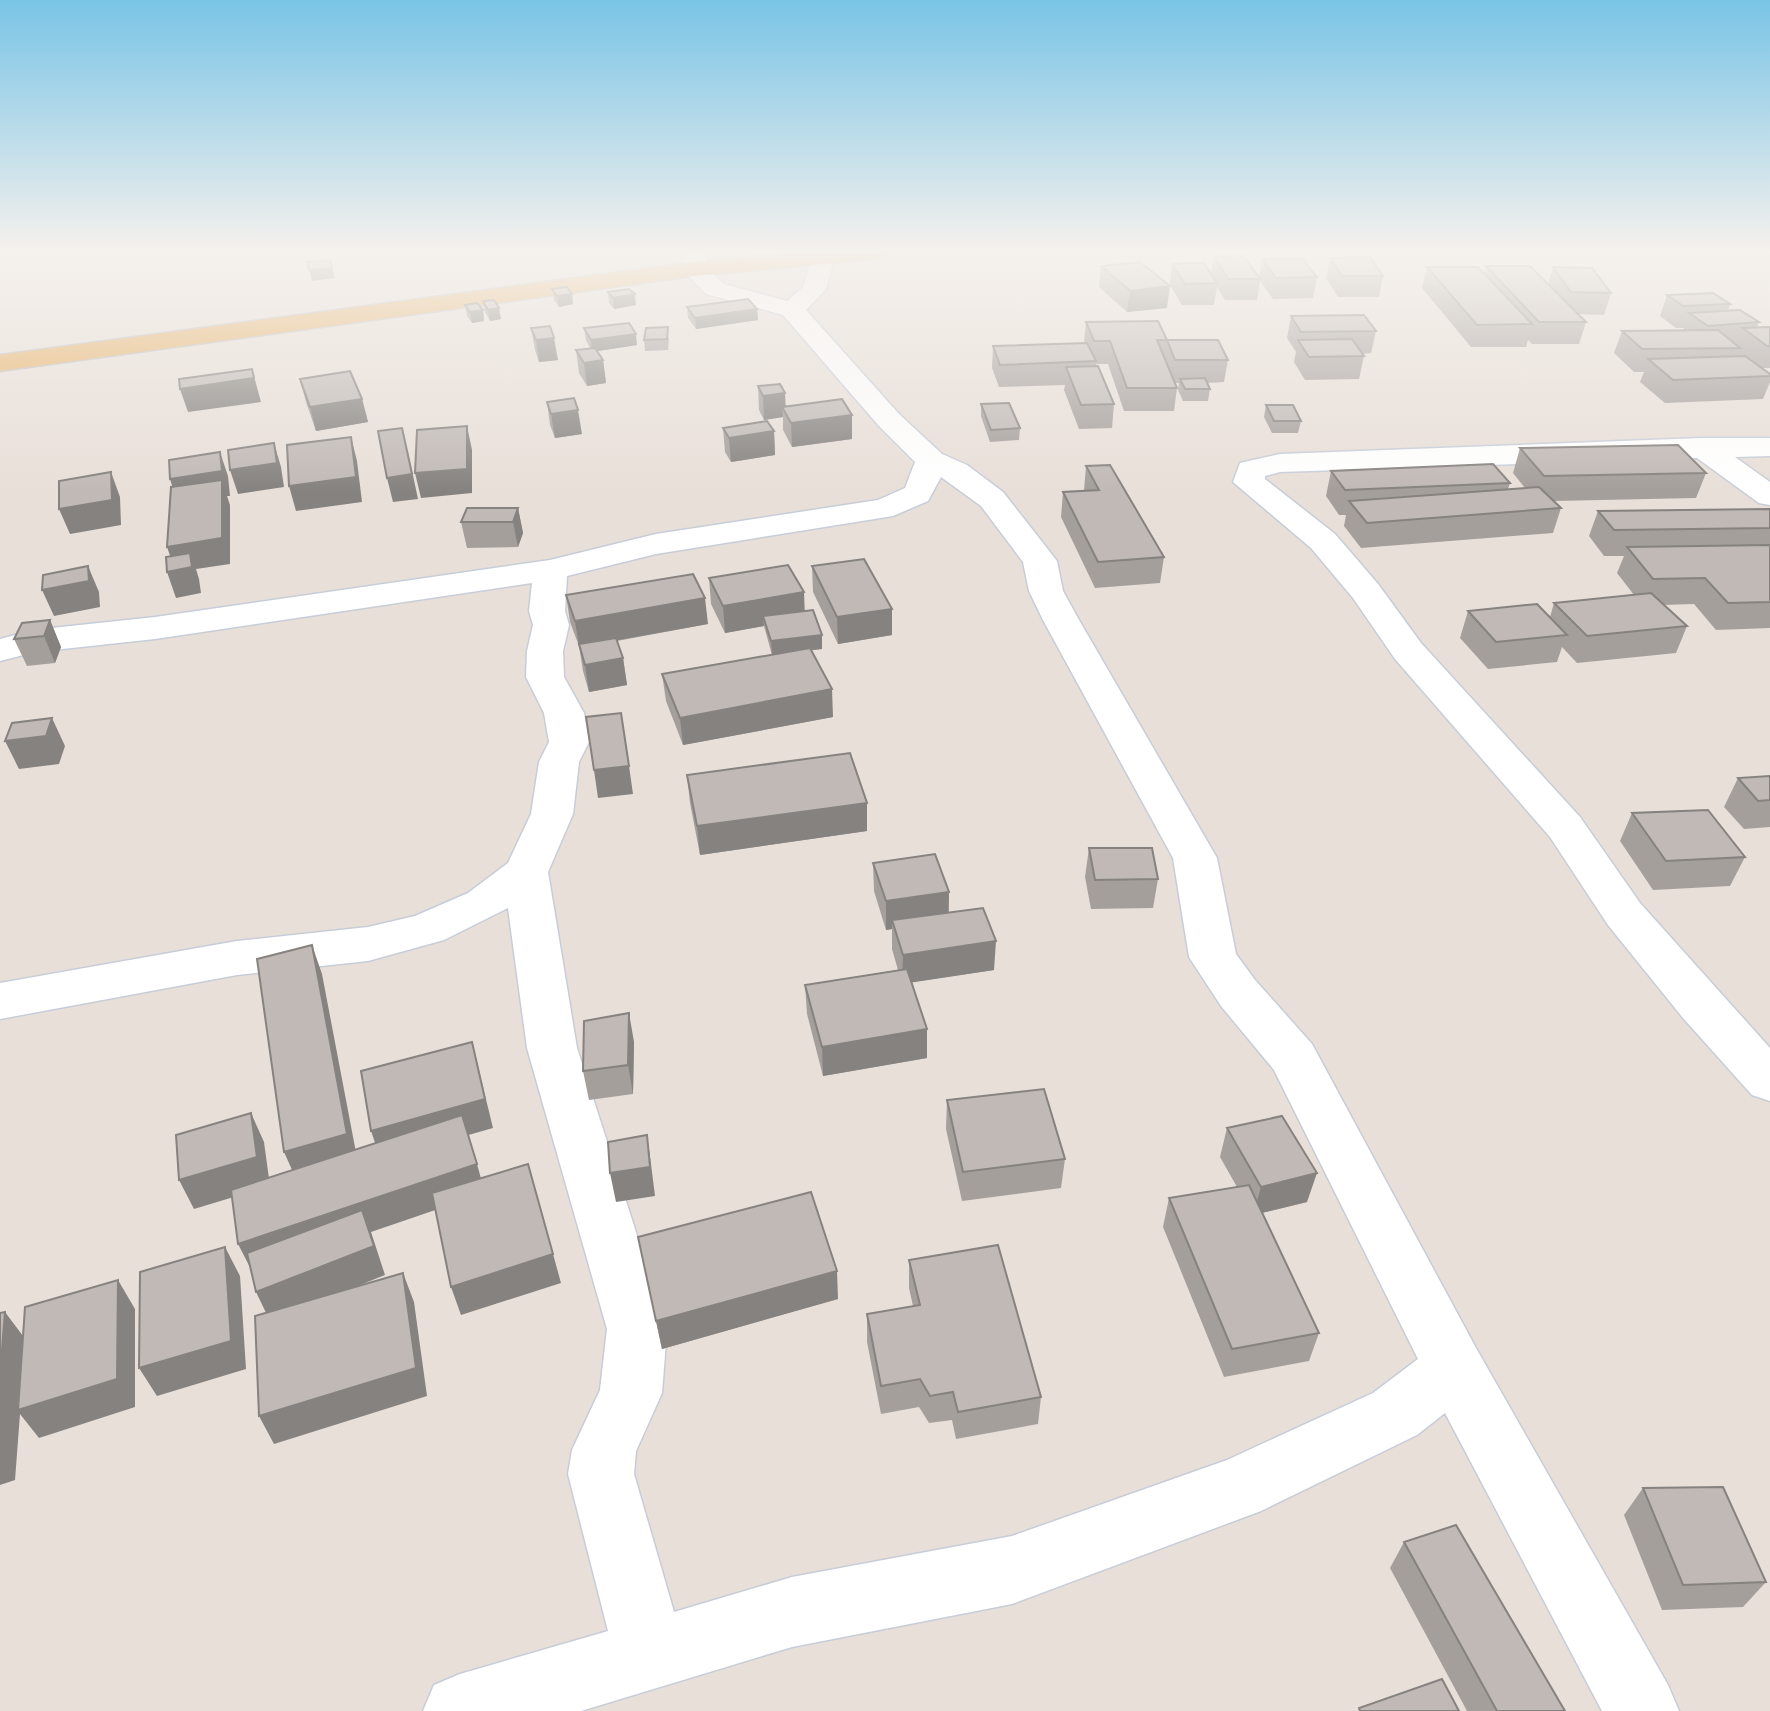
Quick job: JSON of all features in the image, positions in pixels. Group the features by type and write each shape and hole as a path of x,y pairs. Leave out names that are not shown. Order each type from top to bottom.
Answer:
{"main road":[{"path":"0,363 211,332"}],"street":[{"path":"811,332 889,420 931,460 956,472 992,499 1040,561 1046,591 1056,611 1195,858 1213,957 1238,993 1294,1058 1454,1368 1642,1711"},
{"path":"1701,447 1770,496"},
{"path":"1770,447 1280,463 1251,470 1249,482 1323,541 1366,591 1408,651 1565,827 1624,914 1700,1005 1770,1081"},
{"path":"0,650 33,641 155,628 550,570 656,544 882,509 910,501 922,492 931,460"},
{"path":"0,1001 237,958 368,944 428,929 484,904 526,872 552,814 559,762 569,742 564,713 545,677 545,651 551,625 547,611 550,570"},
{"path":"526,872 552,1048 637,1329 631,1393 604,1450 601,1474 650,1653"},
{"path":"460,1711 792,1612 1012,1570 1238,1488 1395,1414 1454,1368"}],"building":[{"path":"533,332 552,332 554,338 536,340"},
{"path":"586,332 636,334 591,340"},
{"path":"645,332 668,332 667,339 644,340"},
{"path":"1090,332 1163,332 1167,340 1157,340 1177,388 1127,388 1110,341 1094,341"},
{"path":"1623,332 1720,332 1740,348 1642,349"},
{"path":"1748,332 1770,332 1770,346"},
{"path":"1352,339 1364,356 1309,357 1298,340"},
{"path":"1167,340 1218,340 1228,360 1175,360"},
{"path":"1087,343 1096,361 1000,365 993,346"},
{"path":"595,348 603,360 584,363 576,350"},
{"path":"1745,356 1770,376 1673,380 1648,359"},
{"path":"1098,366 1114,404 1081,405 1066,367"},
{"path":"252,369 254,378 180,389 179,379"},
{"path":"350,371 362,399 310,407 300,379"},
{"path":"1205,378 1210,389 1185,389 1180,379"},
{"path":"780,384 785,393 763,396 758,386"},
{"path":"574,398 578,410 551,414 547,402"},
{"path":"842,399 852,415 791,423 782,407"},
{"path":"1009,403 1020,428 991,430 981,404"},
{"path":"1266,405 1293,405 1301,421 1274,421"},
{"path":"767,421 774,431 729,438 723,428"},
{"path":"467,426 467,469 415,473 417,430"},
{"path":"402,428 412,474 387,478 378,431"},
{"path":"351,437 356,477 289,486 287,445"},
{"path":"274,443 277,463 230,470 228,450"},
{"path":"1678,445 1706,473 1544,476 1520,448"},
{"path":"220,452 222,471 170,479 169,460"},
{"path":"1493,464 1510,483 1345,490 1331,471"},
{"path":"1110,465 1164,557 1098,562 1063,492 1099,490 1086,466"},
{"path":"111,472 112,500 59,509 59,481"},
{"path":"222,480 222,538 167,547 171,487"},
{"path":"1539,487 1561,508 1367,523 1349,501"},
{"path":"467,508 518,508 513,522 461,522"},
{"path":"1770,509 1770,528 1614,530 1598,511"},
{"path":"1770,545 1770,602 1728,603 1705,578 1653,579 1627,547"},
{"path":"190,553 192,567 167,572 166,557"},
{"path":"864,559 892,609 837,617 812,566"},
{"path":"788,565 804,592 723,606 709,578"},
{"path":"88,566 89,581 42,590 43,575"},
{"path":"693,574 705,598 575,621 566,595"},
{"path":"1651,593 1687,626 1587,636 1554,603"},
{"path":"1537,604 1567,635 1496,642 1468,611"},
{"path":"813,610 822,635 771,641 763,616"},
{"path":"50,620 44,636 14,639 22,623"},
{"path":"616,638 623,658 585,665 579,644"},
{"path":"810,648 832,689 680,718 662,674"},
{"path":"621,713 629,766 594,770 586,717"},
{"path":"52,718 46,736 5,741 12,723"},
{"path":"850,753 867,803 697,826 687,775"},
{"path":"1770,776 1770,800 1758,801 1738,778"},
{"path":"1708,810 1745,857 1666,861 1632,813"},
{"path":"1089,848 1152,848 1158,879 1095,880"},
{"path":"935,854 949,892 886,901 873,863"},
{"path":"983,908 996,941 903,955 892,920"},
{"path":"312,945 347,1134 284,1152 257,959"},
{"path":"907,969 927,1029 822,1047 805,985"},
{"path":"629,1013 628,1065 583,1071 584,1021"},
{"path":"472,1042 485,1099 371,1131 361,1071"},
{"path":"1044,1089 1065,1159 963,1172 947,1100"},
{"path":"251,1113 257,1157 179,1180 176,1135"},
{"path":"462,1115 477,1164 238,1244 231,1190"},
{"path":"1282,1116 1317,1173 1261,1187 1227,1128"},
{"path":"647,1135 650,1167 610,1173 608,1142"},
{"path":"528,1164 553,1254 451,1287 432,1193"},
{"path":"1249,1185 1319,1333 1232,1349 1169,1198"},
{"path":"811,1192 837,1271 656,1321 638,1237"},
{"path":"362,1210 374,1246 256,1292 247,1253"},
{"path":"998,1245 1041,1397 958,1412 953,1392 930,1396 920,1379 881,1386 867,1314 920,1305 909,1260"},
{"path":"225,1247 231,1341 139,1368 140,1272"},
{"path":"403,1273 416,1368 259,1416 255,1316"},
{"path":"118,1280 117,1379 18,1410 25,1307"},
{"path":"5,1312 0,1375 0,1313"},
{"path":"1723,1487 1766,1582 1683,1585 1643,1488"},
{"path":"1456,1525 1565,1711 1497,1711 1404,1542"},
{"path":"1442,1679 1459,1711 1360,1711 1359,1708"}]}
